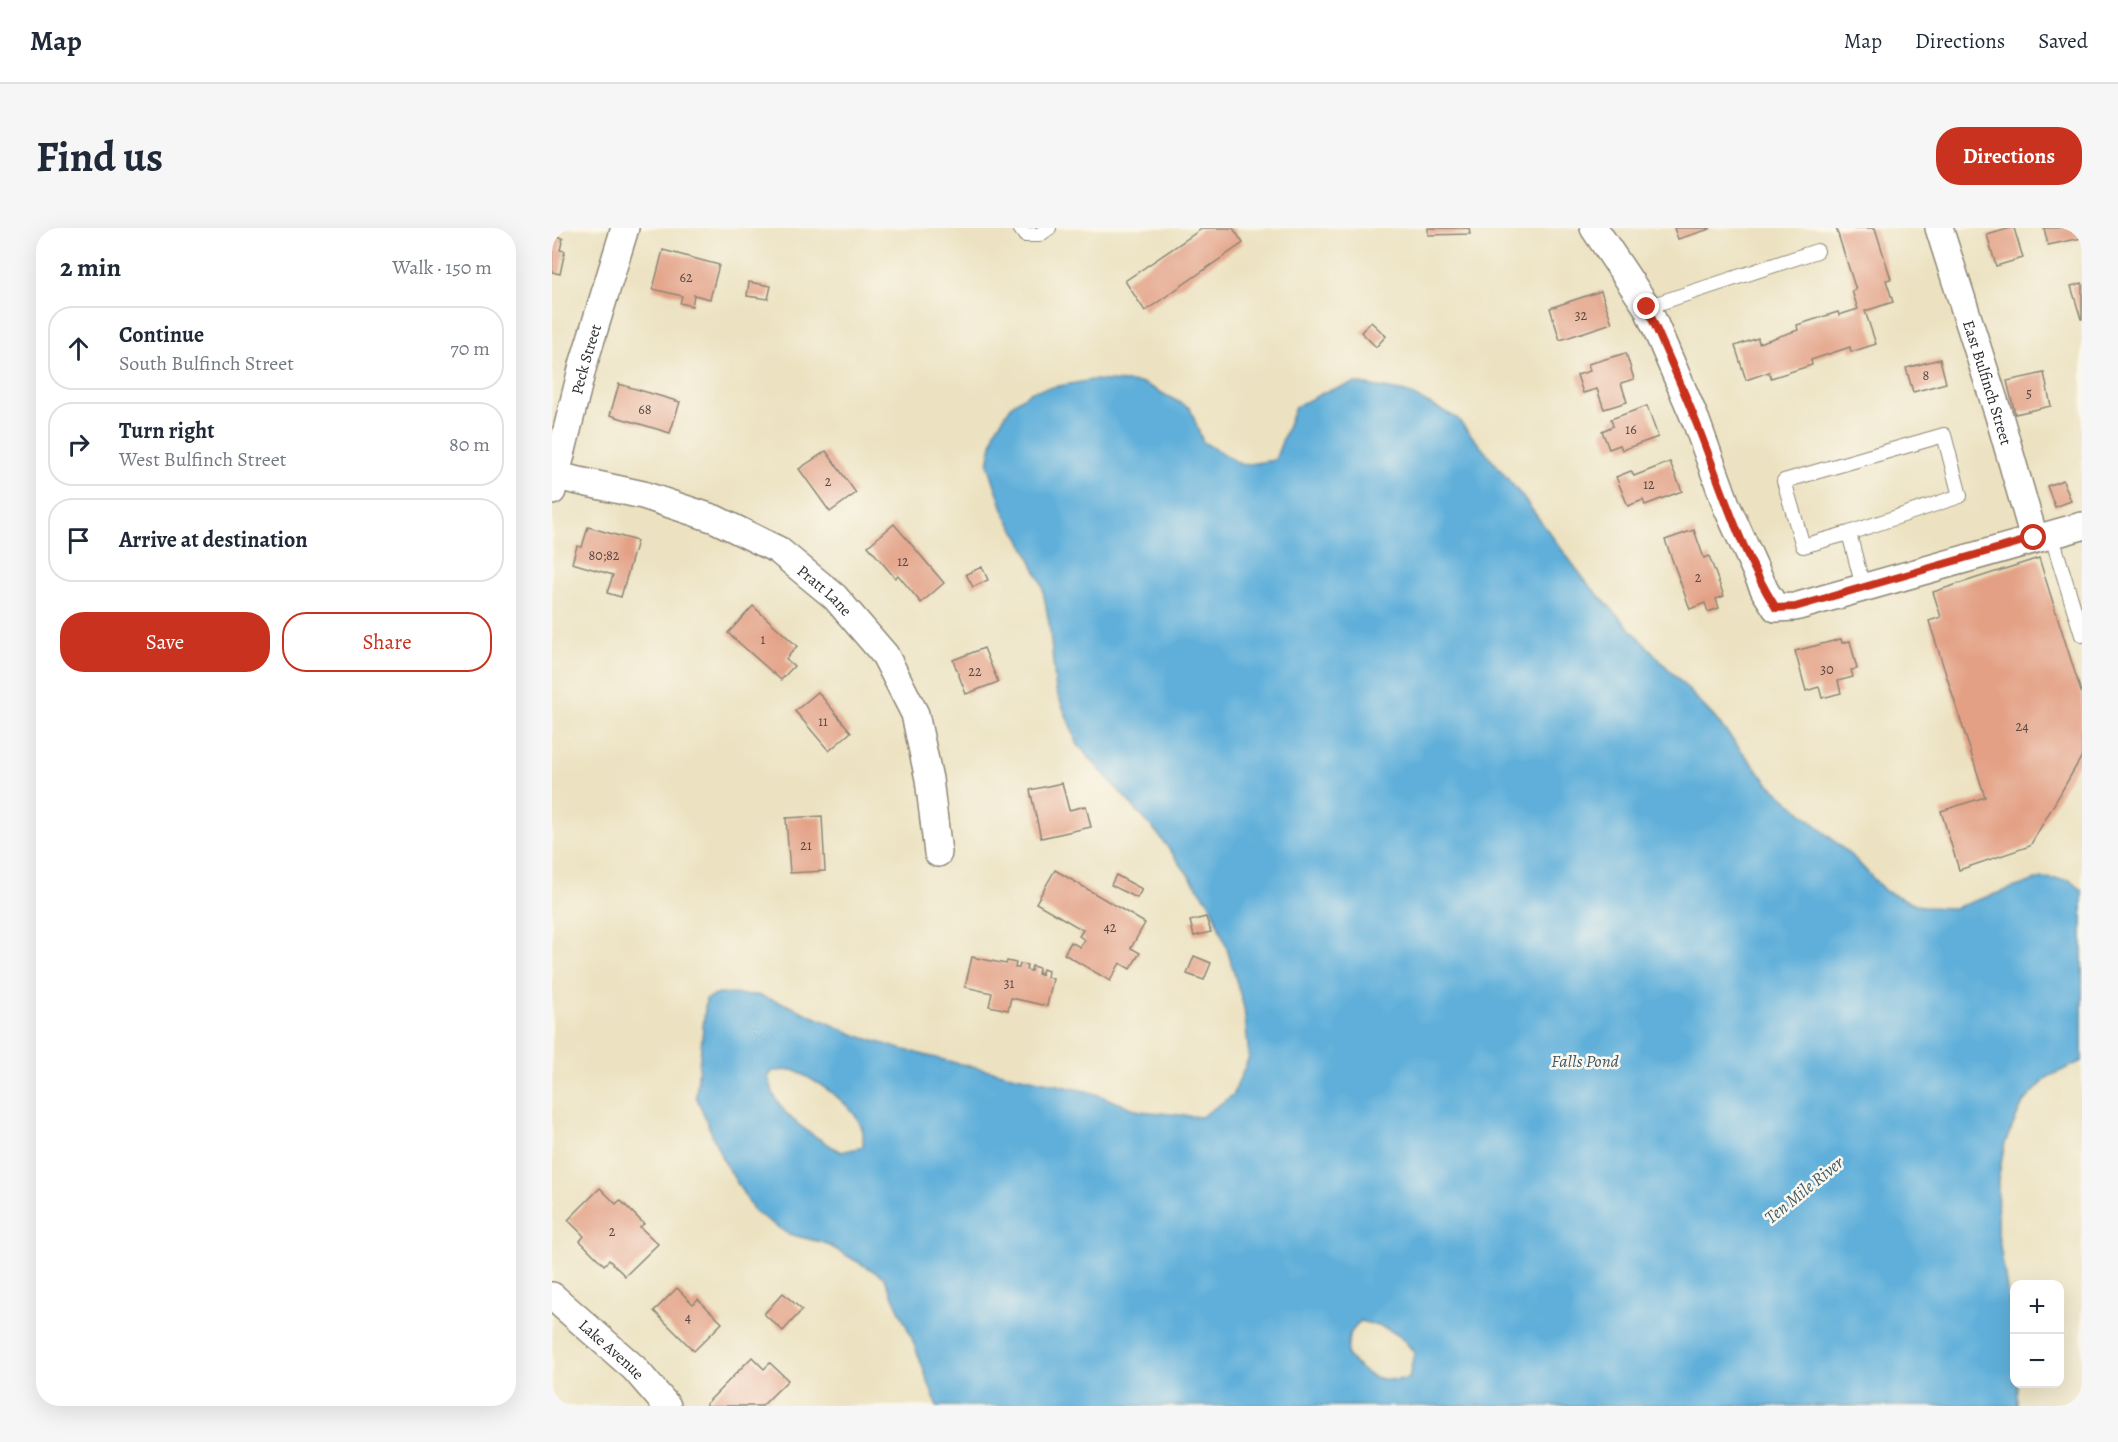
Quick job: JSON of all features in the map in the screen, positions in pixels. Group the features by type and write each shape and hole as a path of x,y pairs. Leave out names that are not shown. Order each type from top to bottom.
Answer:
{"street":[{"name":"Peck Street","path":"554,484 583,365 625,228"},
{"path":"1594,228 1647,307 1696,421 1727,507 1765,591 1776,608 1795,607 2082,526"},
{"name":"East Bulfinch Street","path":"1939,228 1999,416 2042,536"},
{"name":"Pratt Lane","path":"554,484 643,495 715,519 778,550 835,597 885,655 915,714 929,779 938,853"},
{"name":"Lake Avenue","path":"552,1296 634,1368 667,1406"}],"lane":[{"path":"1020,228 1025,235 1039,235 1049,228"},
{"path":"1647,307 1817,251"},
{"path":"1944,435 1960,496 1849,533 1803,546 1784,480 1944,435"},
{"path":"1849,533 1863,587"},
{"path":"2042,536 2082,635"}],"water":[{"name":"Falls Pond","path":"1092,380 1143,383 1190,408 1203,442 1242,465 1275,460 1295,407 1327,391 1355,383 1406,392 1457,418 1521,495 1587,583 1714,717 1768,783 1856,860 1885,891 1923,907 1954,908 2042,878 2070,880 2082,890 2082,1061 2048,1077 2023,1103 2005,1143 1998,1180 1997,1227 2010,1309 2010,1388 2017,1388 2017,1406 937,1406 911,1336 884,1277 825,1243 788,1234 754,1211 722,1158 696,1096 706,999 719,994 757,995 785,1004 858,1036 897,1048 1090,1092 1140,1111 1201,1117 1233,1095 1249,1057 1244,1008 1228,952 1211,905 1157,833 1078,745 1056,690 1049,623 1042,585 1027,552 1004,512 988,464 995,430 1012,405 1032,391","holes":["794,1070 813,1080 851,1110 862,1128 863,1147 841,1152 805,1129 782,1108 773,1094 768,1077 773,1071","1360,1321 1377,1325 1397,1335 1414,1353 1409,1379 1389,1380 1374,1377 1360,1369 1347,1355 1349,1335"]}],"building":[{"path":"1203,228 1233,228 1243,243 1145,311 1125,281"},
{"path":"1428,228 1469,228 1470,234 1428,235"},
{"path":"1674,228 1710,228 1710,229 1678,239"},
{"path":"1836,228 1875,228 1891,279 1886,280 1893,302 1865,311 1876,344 1851,352 1850,347 1811,360 1812,365 1771,378 1769,372 1746,380 1735,346 1758,338 1759,343 1798,330 1797,325 1838,312 1839,315 1858,309 1852,291 1856,290"},
{"path":"2014,228 2023,258 1996,266 1987,235"},
{"path":"2044,228 2082,228 2082,238 2048,245"},
{"path":"552,236 563,238 560,250 565,251 560,274 552,272"},
{"path":"663,250 719,265 710,299 694,295 692,306 680,303 682,296 653,289"},
{"path":"749,282 771,286 768,299 747,296"},
{"path":"2082,283 2082,319 2081,319 2071,286"},
{"path":"1601,291 1612,323 1560,340 1550,308"},
{"path":"1371,322 1386,336 1376,347 1361,332"},
{"path":"1626,353 1634,379 1621,383 1627,402 1604,409 1597,389 1583,393 1577,375 1590,371 1588,364"},
{"path":"1940,359 1946,383 1913,392 1906,368"},
{"path":"2044,373 2051,406 2015,414 2007,381"},
{"path":"619,384 680,402 670,433 610,415"},
{"path":"1647,406 1658,437 1622,450 1620,445 1609,449 1602,431 1613,426 1611,419"},
{"path":"826,451 856,493 830,512 799,469"},
{"path":"1670,462 1682,491 1645,505 1643,500 1628,506 1616,477 1631,471 1634,476"},
{"path":"2063,480 2071,501 2055,507 2047,486"},
{"path":"894,524 944,583 921,603 898,575 895,578 868,546"},
{"path":"588,527 637,541 621,597 607,593 613,575 572,563 577,546 582,547"},
{"path":"1694,530 1704,558 1709,556 1724,596 1716,599 1719,608 1708,612 1705,603 1690,609 1665,540"},
{"path":"2039,558 2082,695 2082,756 2030,846 1959,870 1941,811 1985,797 1929,621 1941,617 1933,592"},
{"path":"982,567 988,580 973,587 966,574"},
{"path":"753,606 797,646 786,659 794,666 781,680 728,633"},
{"path":"1841,639 1842,643 1850,641 1857,669 1851,670 1853,677 1838,681 1841,693 1822,698 1819,687 1806,691 1795,651"},
{"path":"984,648 998,682 966,694 953,660"},
{"path":"818,692 851,732 829,751 795,711"},
{"path":"1062,783 1069,810 1086,806 1091,827 1041,838 1030,790"},
{"path":"822,816 825,871 790,873 786,818"},
{"path":"1055,870 1145,923 1131,948 1140,953 1130,969 1120,963 1110,981 1064,954 1071,942 1080,947 1085,940 1079,936 1083,930 1036,903"},
{"path":"1116,875 1142,889 1137,898 1111,885"},
{"path":"1206,917 1211,932 1194,936 1190,921"},
{"path":"1194,956 1211,963 1204,980 1187,974"},
{"path":"972,957 1006,964 1007,961 1016,963 1015,968 1019,968 1020,964 1027,965 1026,970 1031,971 1032,966 1039,968 1038,974 1041,975 1043,969 1048,971 1047,977 1053,979 1047,1006 1011,998 1008,1010 989,1006 992,993 965,987"},
{"path":"600,1188 616,1204 620,1200 644,1224 640,1227 658,1244 625,1276 609,1260 604,1265 580,1241 584,1236 568,1220"},
{"path":"677,1288 693,1304 698,1299 722,1323 694,1351 654,1311"},
{"path":"783,1293 802,1310 783,1331 764,1314"},
{"path":"752,1357 764,1369 770,1363 788,1380 762,1406 708,1406 706,1404"}],"route":[{"path":"1647,307 1696,421 1727,507 1765,591 1776,608 1795,607 2034,538"}],"water label":[{"name":"Ten Mile River","path":"1804,1190"}]}
